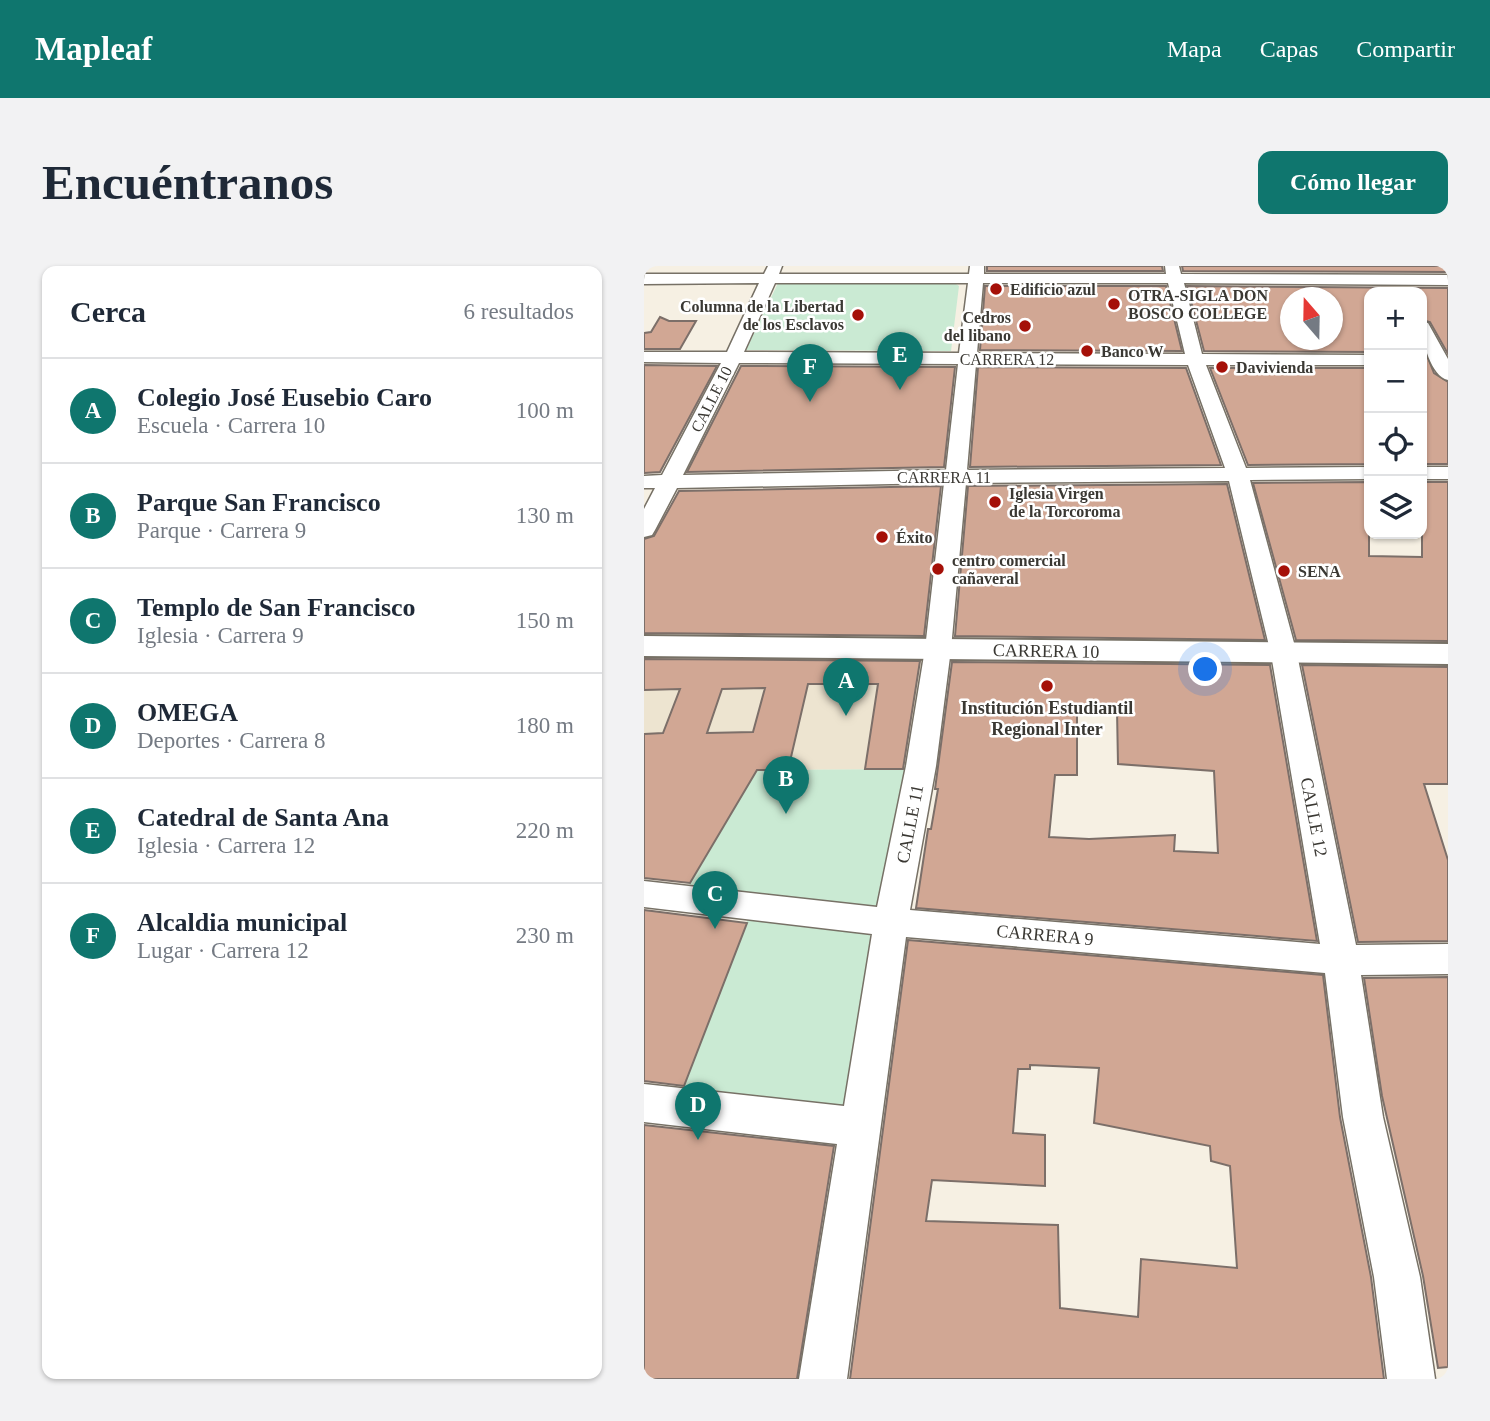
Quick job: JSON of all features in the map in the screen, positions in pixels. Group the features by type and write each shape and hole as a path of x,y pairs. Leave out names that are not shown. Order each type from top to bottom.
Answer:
{"street":[{"path":"1389,266 1401,286"},
{"name":"CALLE 11","path":"823,1379 891,922 921,766 938,649 977,272"},
{"path":"644,279 773,273 1173,272 1401,286 1448,280"},
{"name":"CALLE 12","path":"1173,272 1195,360 1238,474 1284,654 1341,960 1363,1117 1397,1277 1411,1379"},
{"name":"CALLE 10","path":"644,530 773,273"},
{"path":"1427,338 1436,359 1448,375"},
{"name":"CARRERA 12","path":"644,357 1364,359"},
{"path":"1427,473 1448,472"},
{"name":"CARRERA 11","path":"644,482 1364,473"},
{"name":"CARRERA 10","path":"644,646 1448,654"},
{"name":"CARRERA 9","path":"644,894 891,922 1341,960 1448,959"},
{"path":"644,1103 860,1127"}],"shaded area":[{"path":"644,643 931,646 913,769 644,771"}],"green space":[{"path":"953,282 959,286 951,351 746,350 778,283"},
{"path":"913,769 854,1131 677,1103 750,913 679,902 757,770"}],"building":[{"path":"987,266 1162,266 1163,271 987,271"},
{"path":"1182,266 1448,266 1448,272 1183,271"},
{"path":"985,286 1166,286 1182,351 980,350"},
{"path":"1187,286 1318,287 1280,287 1280,350 1343,350 1343,287 1364,287 1364,352 1204,351"},
{"path":"1427,288 1448,288 1448,354 1430,322 1427,321"},
{"path":"660,317 669,321 696,321 680,349 644,349 644,333 651,332"},
{"path":"1427,356 1434,373 1448,382 1448,464 1427,464"},
{"path":"644,365 717,366 660,472 644,473"},
{"path":"741,366 955,367 944,467 687,472"},
{"path":"978,367 1186,368 1221,465 970,467"},
{"path":"1210,368 1364,368 1364,464 1248,465"},
{"path":"1364,482 1364,539 1369,539 1369,556 1422,557 1422,539 1427,539 1427,482 1448,482 1448,641 1296,640 1253,483"},
{"path":"1227,484 1265,640 955,636 968,486"},
{"path":"941,486 924,636 644,633 644,539 654,536 679,491"},
{"path":"644,659 920,661 903,769 865,769 878,684 808,684 788,770 757,770 690,883 644,878 644,734 663,733 680,689 644,690","holes":["765,688 753,732 707,733 722,689"]},
{"path":"952,662 1270,665 1317,941 916,908 928,829 931,829 938,789 935,789","holes":["1077,709 1117,710 1118,764 1214,771 1218,853 1174,851 1175,835 1089,839 1049,837 1055,775 1077,775"]},
{"path":"1302,665 1448,667 1448,784 1424,784 1448,860 1448,941 1358,942"},
{"path":"644,910 747,923 684,1086 644,1081"},
{"path":"908,940 1323,975 1340,1117 1371,1277 1384,1379 850,1379","holes":["1030,1065 1099,1068 1094,1123 1210,1146 1211,1161 1230,1166 1237,1268 1141,1259 1138,1317 1060,1308 1058,1225 926,1221 932,1180 1045,1186 1045,1135 1013,1133 1018,1069 1030,1069"]},
{"path":"1448,977 1448,1367 1438,1368 1423,1276 1382,1096 1364,978"},
{"path":"644,1125 834,1146 797,1379 644,1379"}],"place":[{"name":"Edificio azul","path":"996,289"},
{"name":"OTRA-SIGLA DON BOSCO COLLEGE","path":"1114,304"},
{"name":"Columna de la Libertad de los Esclavos","path":"858,315"},
{"name":"Cedros del libano","path":"1025,326"},
{"name":"Banco W","path":"1087,351"},
{"name":"Davivienda","path":"1222,367"},
{"name":"Catedral de Santa Ana","path":"900,390"},
{"name":"Alcaldia municipal","path":"810,402"},
{"name":"Iglesia Virgen de la Torcoroma","path":"995,502"},
{"name":"Éxito","path":"882,537"},
{"name":"centro comercial cañaveral","path":"938,569"},
{"name":"SENA","path":"1284,571"},
{"name":"Institución Estudiantil Regional Inter","path":"1047,686"},
{"name":"Colegio José Eusebio Caro","path":"846,716"},
{"name":"Parque San Francisco","path":"786,814"},
{"name":"Templo de San Francisco","path":"715,929"},
{"name":"OMEGA","path":"698,1140"}]}
